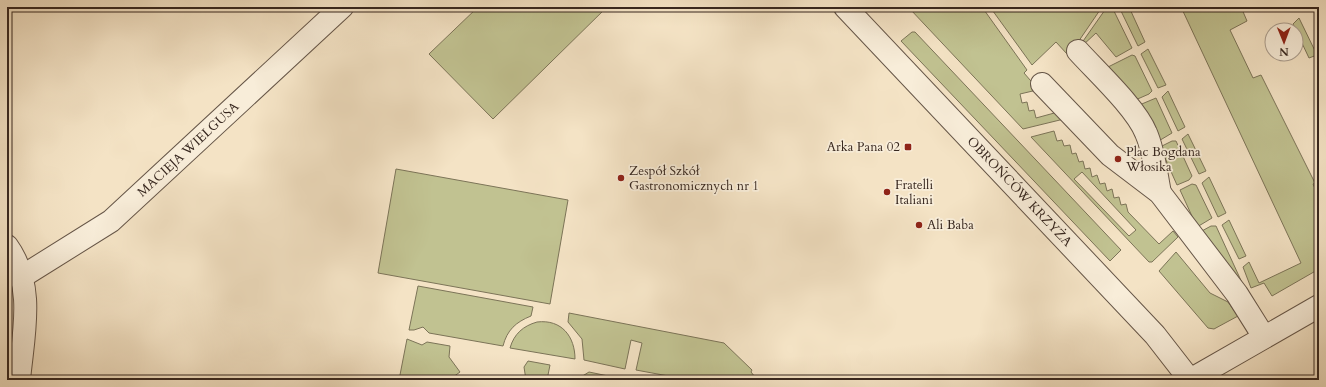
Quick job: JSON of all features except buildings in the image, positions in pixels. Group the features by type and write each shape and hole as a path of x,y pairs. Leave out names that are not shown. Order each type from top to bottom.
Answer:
{"street":[{"name":"MACIEJA WIELGUSA","path":"23,276 111,221 342,7"},
{"name":"OBROŃCÓW KRZYŻA","path":"844,7 1155,335 1190,380"},
{"path":"1078,51 1142,124 1151,148 1160,193"},
{"path":"1042,84 1110,155 1160,193 1236,294 1264,337"},
{"path":"7,246 23,276 26,308 19,380"},
{"path":"1190,380 1319,306"}],"green space":[{"path":"478,7 607,7 493,119 429,54"},
{"path":"912,7 982,7 1027,70 1024,73 1037,88 1037,90 1020,94 1022,103 1027,102 1029,111 1034,110 1036,118 1058,112 1064,119 1023,129 910,9"},
{"path":"990,7 1102,7 1074,48 1067,54 1056,42 1032,65"},
{"path":"1107,7 1112,7 1132,48 1116,57 1096,33 1082,46 1081,44"},
{"path":"1124,7 1129,7 1145,42 1138,46 1121,11"},
{"path":"1181,7 1241,7 1247,21 1230,30 1253,78 1261,75 1315,183 1313,184 1319,197 1319,269 1272,296 1264,283 1251,288 1243,267 1249,262 1259,283 1301,263"},
{"path":"1299,18 1301,22 1295,22"},
{"path":"1304,28 1317,55 1309,58 1304,47"},
{"path":"912,32 915,32 1121,250 1110,261 901,41"},
{"path":"1148,49 1166,85 1158,88 1141,54"},
{"path":"1132,55 1135,56 1152,91 1149,94 1133,101 1104,69"},
{"path":"1168,91 1185,127 1178,131 1162,97"},
{"path":"1156,98 1172,133 1157,142 1137,106"},
{"path":"1054,131 1057,141 1062,140 1064,146 1070,145 1072,154 1076,153 1079,162 1083,161 1085,169 1090,168 1092,177 1097,175 1100,184 1105,183 1107,191 1112,189 1114,198 1119,197 1121,205 1126,204 1128,212 1159,244 1173,231 1178,237 1152,262 1149,262 1031,137","holes":["1082,172 1136,230 1129,236 1074,179"]},
{"path":"1188,134 1206,171 1199,174 1182,139"},
{"path":"1172,141 1176,141 1192,176 1189,180 1177,185 1160,147"},
{"path":"396,169 568,200 550,304 378,273"},
{"path":"1209,177 1226,213 1218,217 1202,183"},
{"path":"1192,184 1196,185 1212,218 1197,227 1180,190"},
{"path":"1229,220 1246,256 1239,259 1222,225"},
{"path":"1211,226 1216,226 1244,287 1200,232"},
{"path":"1176,252 1210,293 1228,302 1238,316 1214,329 1208,328 1159,271"},
{"path":"418,286 533,307 531,316 513,327 507,335 503,346 429,333 423,327 409,330"},
{"path":"569,313 724,343 752,370 751,372 755,377 752,380 690,380 636,370 642,343 631,340 625,369 584,360 582,339 568,322"},
{"path":"537,322 553,323 565,331 573,344 575,359 510,348 514,339 523,328"},
{"path":"407,339 422,345 427,342 450,346 449,357 460,372 449,380 399,380"},
{"path":"528,361 550,365 547,380 526,380 524,367"},
{"path":"589,372 613,377 613,380 576,380"}],"place":[{"name":"Arka Pana 02","path":"908,147"},
{"name":"Plac Bogdana Włosika","path":"1118,159"},
{"name":"Zespół Szkół Gastronomicznych nr 1","path":"621,178"},
{"name":"Fratelli Italiani","path":"887,192"},
{"name":"Ali Baba","path":"919,225"}]}
